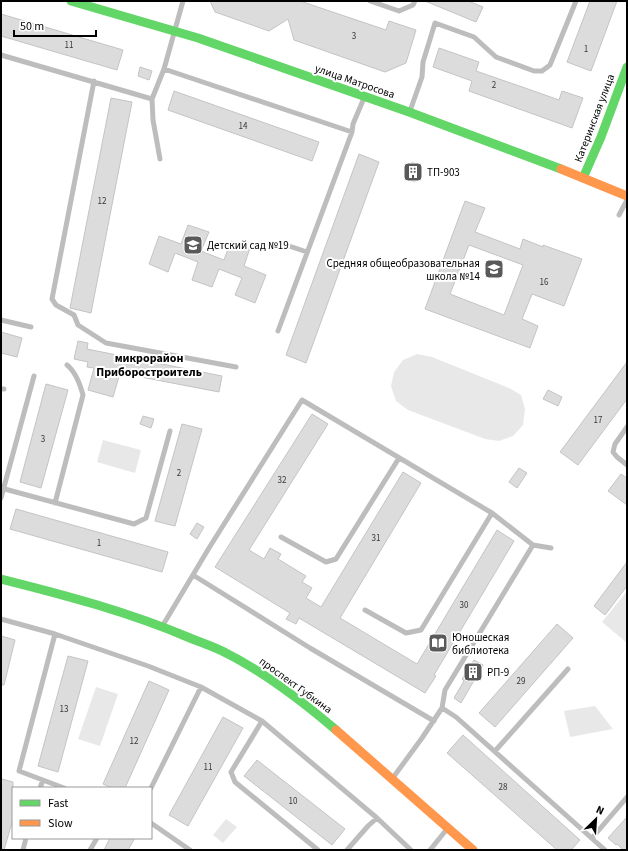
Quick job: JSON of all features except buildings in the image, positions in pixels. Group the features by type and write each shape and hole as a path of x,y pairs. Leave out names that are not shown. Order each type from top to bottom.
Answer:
{"main road":[{"name":"улица Матросова","path":"71,1 198,38 409,112 584,178 627,196"},
{"name":"Катеринская улица","path":"584,178 608,121 627,67"},
{"name":"проспект Губкина","path":"1,579 109,608 162,626 226,653 266,676 292,695 327,723 473,850"}],"lane":[{"path":"160,159 153,120 152,98 164,69 183,1"},
{"path":"370,1 399,11 413,5 415,1"},
{"path":"409,112 422,77 423,62 435,23 474,37 496,58 534,71 542,71 550,65 576,1"},
{"path":"1,55 152,98"},
{"path":"164,69 352,132"},
{"path":"94,81 52,299 56,305 74,315 78,325 106,343 236,367"},
{"path":"278,331 352,132 353,124 365,97"},
{"path":"618,215 627,200"},
{"path":"289,246 308,252"},
{"path":"1,320 31,327"},
{"path":"55,503 83,395 72,368 67,365"},
{"path":"1,498 2,489 34,376"},
{"path":"162,626 302,400 492,513 533,544 551,548"},
{"path":"627,428 614,444 613,452 627,465"},
{"path":"2,489 134,524 146,518 170,431"},
{"path":"281,537 326,562 336,559 399,458"},
{"path":"365,610 406,634 421,630 492,513"},
{"path":"392,779 442,708 445,690 533,544"},
{"path":"193,575 310,648 434,721"},
{"path":"1,619 55,634 148,666 201,687 262,721 377,818 411,850"},
{"path":"55,634 19,772 61,787"},
{"path":"494,751 568,669"},
{"path":"151,787 201,687"},
{"path":"442,708 456,717 605,850"},
{"path":"262,721 231,772 235,782 318,850"},
{"path":"40,787 42,780"},
{"path":"592,838 627,797"},
{"path":"347,850 377,818"},
{"path":"152,824 190,850"},
{"path":"430,850 448,829"},
{"path":"23,850 26,839"},
{"path":"90,850 96,839"}],"shaded area":[{"path":"417,354 432,357 509,388 521,395 525,409 523,425 513,436 499,441 485,439 408,410 396,401 391,386 394,372 403,360"},
{"path":"103,440 141,450 135,473 97,462"},
{"path":"627,591 627,643 602,622"},
{"path":"96,687 118,694 100,746 78,739"},
{"path":"595,706 613,729 570,737 564,711"},
{"path":"226,819 237,827 223,843 213,835"}],"traffic: fast":[{"path":"71,1 198,38 409,112 561,169"},
{"path":"583,178 601,137 627,67"},
{"path":"1,579 120,612 217,649 255,669 297,698 336,730"}],"traffic: slow":[{"path":"561,169 627,196"},
{"path":"336,730 473,850"}],"place":[{"name":"ТП-903","path":"413,172"},
{"name":"Детский сад №19","path":"193,245"},
{"name":"Средняя общеобразовательная школа №14","path":"494,269"},
{"name":"Юношеская библиотека","path":"438,643"},
{"name":"РП-9","path":"473,672"}],"district":[{"name":"микрорайон Приборостроитель","path":"149,365"}]}
